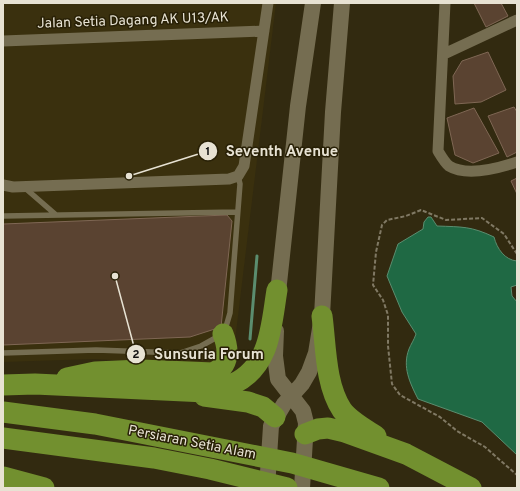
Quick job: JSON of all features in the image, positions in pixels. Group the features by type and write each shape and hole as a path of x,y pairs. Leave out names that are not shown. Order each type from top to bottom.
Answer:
{"highway":[{"path":"3,385 35,384 206,392 233,384 250,372 260,361 269,343 277,290"},
{"path":"322,316 332,390 342,410 358,424 406,454 471,488"},
{"path":"35,384 103,372 141,370 213,373 224,365 228,355 227,342 223,334"},
{"path":"161,391 248,402 263,407 275,417"},
{"name":"Persiaran Setia Alam","path":"3,412 96,424 292,463 379,488"},
{"path":"305,439 318,429 328,428 406,454"},
{"name":"Persiaran Setia Alam","path":"3,438 154,458 210,469 287,488"},
{"path":"3,477 44,488"}],"main road":[{"path":"302,488 306,423 303,411 278,379 276,370 277,290 298,106 313,3"},
{"path":"267,488 271,426 275,417 290,395 302,384 309,372 316,353 322,316 333,112 342,3"}],"street":[{"path":"3,185 23,187 228,179 238,176 244,166 268,3"},
{"path":"445,3 444,54 438,151 448,166 462,170 492,170 517,162"},
{"path":"444,54 517,20"},
{"name":"Jalan Setia Dagang AK U13/AK","path":"3,41 264,31"}],"lane":[{"path":"3,353 96,350 180,353 201,346 223,334 230,313 240,184 238,176"},
{"path":"23,187 55,214"},
{"path":"3,216 237,212"}],"path":[{"path":"517,254 504,234 482,218 446,220 421,210 406,216 387,220 382,225 375,259 373,285 383,300 388,315 388,346 392,384 400,395 440,417 457,431 485,447 517,475"}],"shaded area":[{"path":"3,3 276,3 234,349 215,366 95,359 3,362"},
{"path":"428,217 431,217 437,226 466,228 494,237 497,246 502,253 509,259 517,261 517,285 511,287 512,296 517,302 517,455 482,422 418,399 410,381 406,362 409,349 416,334 402,312 387,276 398,244 423,229 424,222"}],"building":[{"path":"474,3 501,3 508,16 486,27"},
{"path":"488,52 506,90 481,102 455,104 453,76 462,61"},
{"path":"514,107 517,112 517,152 507,157 488,116"},
{"path":"474,108 499,153 473,163 455,155 447,118"},
{"path":"517,178 517,194 511,181"},
{"path":"227,215 232,221 221,327 190,337 3,345 3,224"}],"waterway":[{"path":"250,339 257,256"}],"place":[{"name":"Seventh Avenue","path":"129,176"},
{"name":"Sunsuria Forum","path":"115,276"}]}
